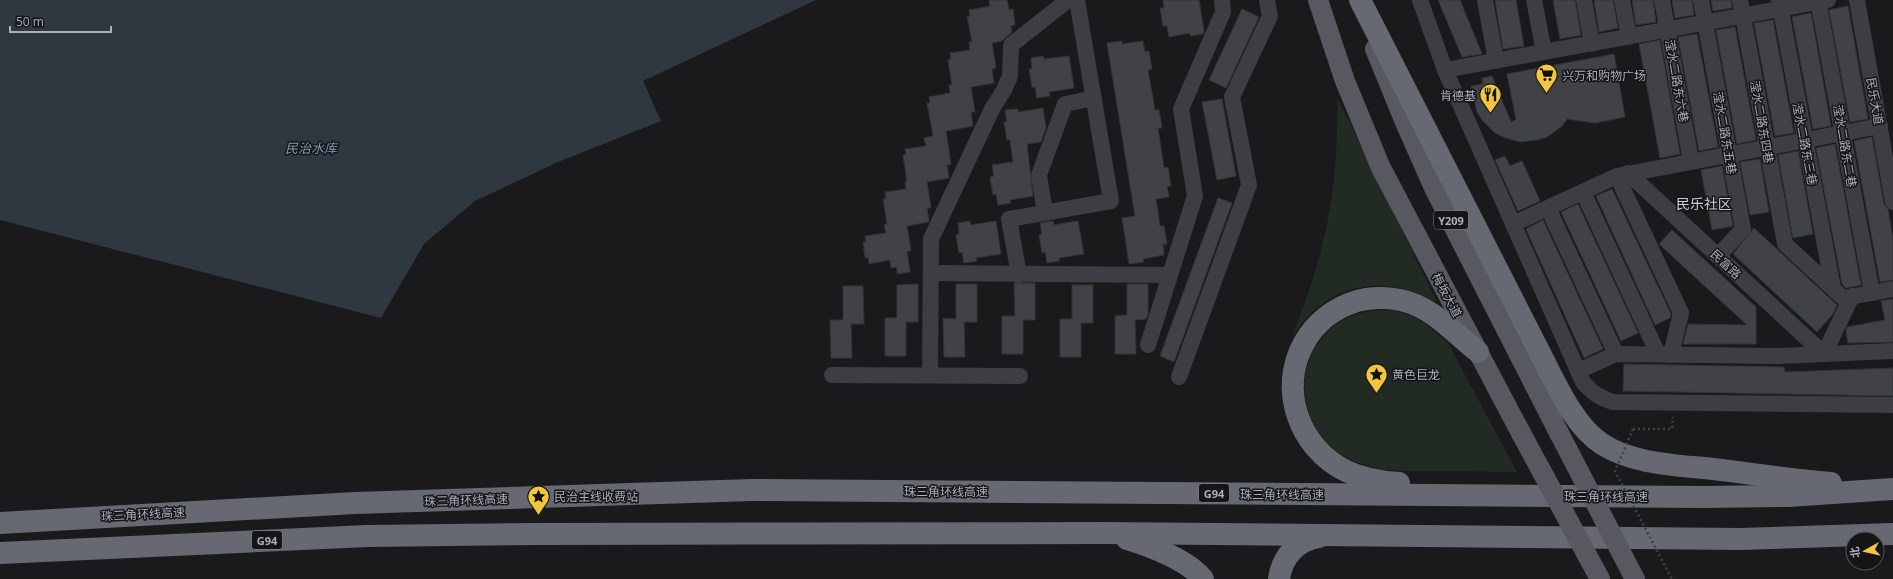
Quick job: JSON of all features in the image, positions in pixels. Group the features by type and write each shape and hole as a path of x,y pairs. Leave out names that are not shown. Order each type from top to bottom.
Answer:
{"highway":[{"path":"1360,0 1541,356 1569,407 1585,429 1602,444 1625,456 1649,461 1784,478 1893,488"},
{"path":"1478,352 1430,312 1415,304 1398,299 1381,298 1364,299 1347,304 1332,312 1319,323 1308,336 1299,351 1294,368 1292,385 1293,402 1298,419 1305,434 1316,448 1329,460 1356,475 1379,482 1682,486 1784,478"},
{"name":"珠三角环线高速","path":"0,523 354,503 752,490 1704,497 1796,496 1893,488"},
{"path":"1103,533 1129,539 1165,554 1182,562 1203,579"},
{"name":"G94","path":"0,553 367,536 535,534 1103,533 1741,539 1893,534"},
{"path":"1279,579 1280,570 1288,554 1300,544 1313,538 1326,536"}],"main road":[{"name":"梅坂大道","path":"1318,0 1345,81 1381,168 1600,579"},
{"name":"Y209","path":"1360,0 1376,49 1404,120 1434,188 1635,579"}],"street":[{"path":"930,375 931,239 992,109 1004,90 1010,76 1011,45 1068,0"},
{"path":"1019,275 1009,219 1111,202 1077,0"},
{"path":"1148,345 1195,196 1181,109 1224,12 1222,0"},
{"path":"1179,376 1249,185 1232,97 1270,16 1267,0"},
{"path":"1420,0 1445,70 1578,371 1583,382 1591,392 1601,398 1613,402 1893,405"},
{"path":"1485,0 1496,61"},
{"path":"1534,0 1544,52"},
{"path":"1584,0 1592,44"},
{"path":"1622,0 1629,37"},
{"name":"滢水二路东六巷","path":"1662,0 1692,161"},
{"name":"滢水二路东五巷","path":"1701,0 1743,229 1718,256"},
{"name":"民乐大道","path":"1857,0 1893,202"},
{"path":"1445,70 1705,23 1741,8 1822,1"},
{"name":"滢水二路东二巷","path":"1822,1 1842,133 1872,292"},
{"name":"滢水二路东三巷","path":"1780,4 1833,288"},
{"name":"滢水二路东四巷","path":"1741,8 1785,244 1833,288"},
{"path":"1045,213 1039,175 1065,104 1094,98"},
{"path":"1513,224 1623,175 1880,126"},
{"path":"1623,175 1681,313 1664,354"},
{"name":"民富路","path":"1623,175 1718,256 1824,354"},
{"path":"1583,192 1664,354"},
{"path":"1548,208 1616,354"},
{"path":"931,273 1019,275 1170,275"},
{"path":"1833,288 1843,298 1893,289"},
{"path":"1824,354 1852,296"},
{"path":"1578,371 1616,354 1778,356 1893,351"},
{"path":"832,375 1020,376"}],"path":[{"path":"1672,430 1633,429 1615,472 1672,579"}],"shaded area":[{"path":"1337,97 1437,302 1421,294 1388,286 1355,288 1324,302 1310,314 1292,336 1314,276 1328,219 1336,160"},
{"path":"1370,311 1396,311 1410,315 1423,322 1448,343 1517,472 1405,471 1372,467 1351,460 1333,448 1319,433 1310,414 1305,395 1305,375 1311,356 1322,338 1338,323 1348,317"}],"water":[{"name":"民治水库","path":"0,0 816,0 643,81 661,121 558,162 475,201 424,244 381,318 0,220"}],"building":[{"path":"989,0 1007,0 1009,10 1013,9 1015,25 1011,26 1012,32 1002,41 992,43 996,68 992,69 994,83 971,87 975,112 971,112 973,126 946,131 951,164 947,165 949,178 927,182 931,208 927,208 929,221 907,226 911,251 907,251 910,272 897,274 897,267 891,268 890,260 869,264 868,257 865,258 863,242 866,242 865,236 886,233 884,225 887,224 883,199 886,198 885,192 906,189 905,181 907,181 903,155 906,155 905,149 926,146 924,138 933,136 927,103 930,103 929,97 950,93 949,85 952,85 948,60 951,59 950,53 970,50 969,42 972,42 967,16 970,16 969,10 990,6"},
{"path":"1163,0 1199,0 1204,31 1203,34 1190,36 1190,33 1169,37 1167,26 1163,26 1160,8 1164,8"},
{"path":"1438,0 1460,0 1482,54 1462,57"},
{"path":"1495,0 1516,0 1524,46 1503,49"},
{"path":"1553,0 1575,0 1581,35 1560,39"},
{"path":"1594,0 1613,0 1618,28 1599,32"},
{"path":"1632,0 1653,0 1656,22 1636,25"},
{"path":"1672,0 1692,0 1694,15 1675,18"},
{"path":"1711,0 1731,0 1732,8 1713,11"},
{"path":"1848,6 1868,119 1850,122 1829,10"},
{"path":"1242,9 1259,17 1226,88 1209,80"},
{"path":"1811,13 1831,126 1813,129 1792,17"},
{"path":"1773,20 1794,133 1775,136 1754,23"},
{"path":"1735,27 1756,140 1737,144 1716,30"},
{"path":"1697,34 1718,147 1699,151 1678,37"},
{"path":"1660,40 1680,154 1660,158 1639,44"},
{"path":"1122,41 1122,44 1143,41 1145,52 1149,51 1152,69 1148,70 1155,110 1159,110 1162,128 1158,128 1164,168 1168,167 1171,186 1167,186 1169,197 1156,199 1160,226 1164,226 1167,244 1163,244 1164,255 1143,259 1144,262 1129,264 1122,218 1135,216 1107,43"},
{"name":"兴万和购物广场","path":"1614,54 1625,117 1595,123 1567,119 1562,126 1547,137 1538,140 1520,142 1495,133 1482,120 1477,112 1471,86 1483,84 1482,78 1492,76 1511,122 1516,120 1507,74"},
{"path":"1043,56 1044,59 1069,56 1074,88 1049,92 1050,96 1037,98 1035,87 1032,87 1029,69 1032,69 1031,58"},
{"path":"1222,99 1236,176 1217,180 1202,102"},
{"path":"1043,108 1046,128 1041,142 1027,144 1033,196 1010,200 1011,203 998,205 996,194 993,195 990,177 994,176 992,165 1013,162 1010,140 1007,140 1004,122 1007,122 1005,110 1018,109 1018,112"},
{"path":"1872,137 1884,204 1888,209 1893,240 1893,280 1880,282 1854,141"},
{"path":"1835,144 1861,285 1846,288 1842,284 1816,148"},
{"path":"1798,151 1813,234 1793,238 1778,155"},
{"path":"1505,156 1510,166 1522,161 1540,201 1518,211 1495,160"},
{"path":"1760,159 1769,212 1750,215 1740,162"},
{"path":"1722,166 1733,226 1712,230 1701,170"},
{"path":"1612,189 1671,314 1670,318 1655,325 1596,196"},
{"path":"1218,198 1232,203 1174,362 1160,356"},
{"path":"1578,204 1638,333 1621,341 1561,212"},
{"path":"1543,220 1603,349 1584,358 1526,229"},
{"path":"970,221 971,225 996,221 1001,254 976,258 977,261 964,263 962,252 959,253 956,235 959,234 958,223"},
{"path":"1053,221 1054,225 1078,221 1084,254 1059,258 1059,261 1047,263 1045,252 1042,253 1039,235 1042,234 1040,223"},
{"path":"1754,228 1837,305 1833,314 1817,332 1733,254"},
{"path":"1672,230 1756,307 1756,344 1683,344 1688,324 1747,325 1659,244"},
{"path":"1014,283 1035,283 1035,320 1023,320 1023,354 1002,354 1002,316 1015,316"},
{"path":"918,284 918,322 906,322 906,356 885,356 885,318 897,318 897,285"},
{"path":"956,284 977,284 977,322 964,322 965,357 944,357 943,318 956,319"},
{"path":"1127,284 1148,284 1148,314 1146,319 1135,320 1136,354 1115,354 1115,316 1127,315"},
{"path":"1072,285 1093,285 1093,323 1081,323 1081,357 1060,357 1060,319 1072,319"},
{"path":"843,286 863,286 864,324 851,324 852,358 831,358 830,320 843,320"},
{"path":"1893,299 1893,342 1848,343 1846,331 1847,327 1885,320 1881,301"},
{"path":"1624,364 1784,367 1785,372 1893,368 1893,396 1623,391"}],"place":[{"name":"兴万和购物广场","path":"1547,94"},
{"name":"肯德基","path":"1491,114"},
{"name":"黄色巨龙","path":"1377,394"},
{"name":"民治主线收费站","path":"538,516"}],"district":[{"name":"民乐社区","path":"1704,203"}]}
